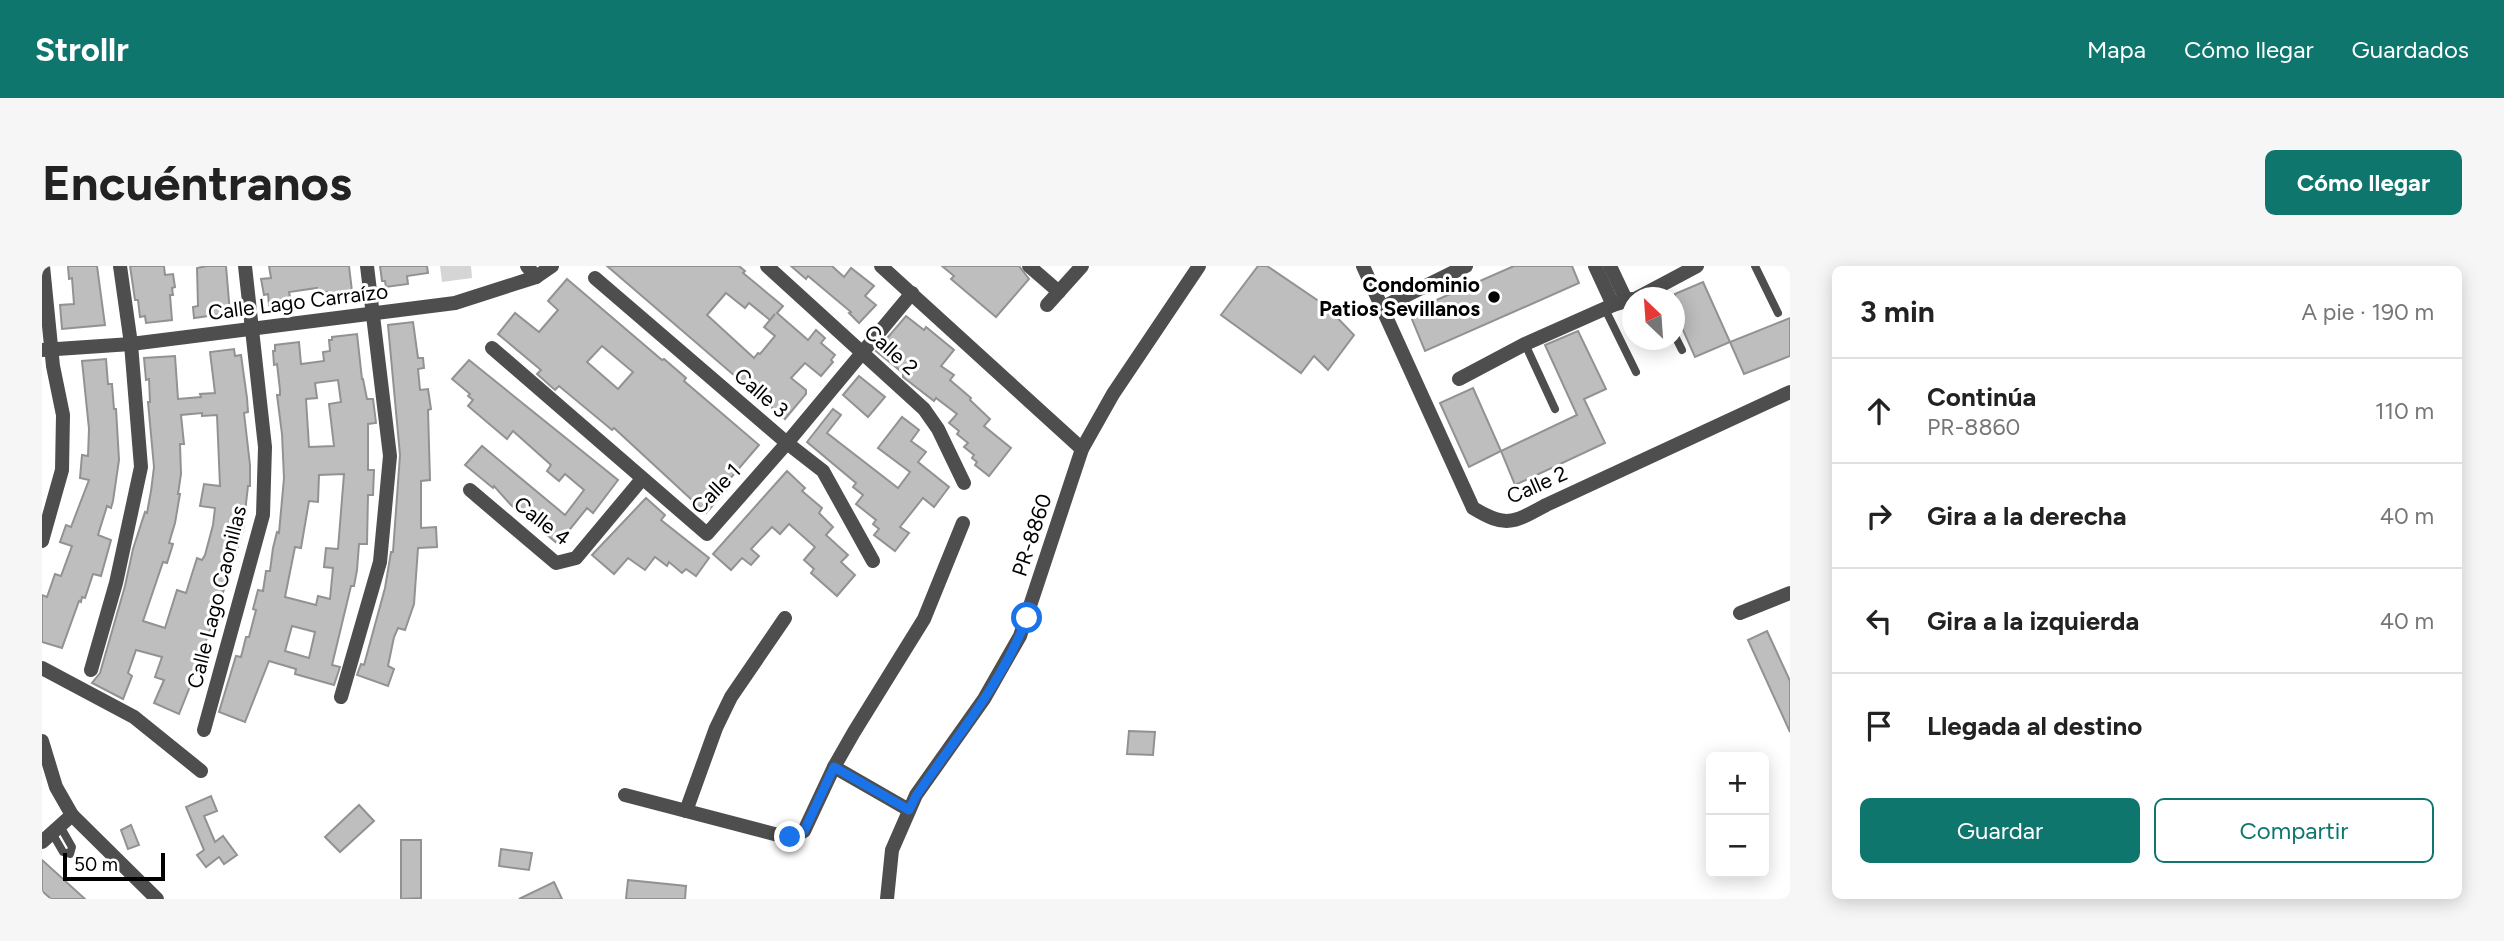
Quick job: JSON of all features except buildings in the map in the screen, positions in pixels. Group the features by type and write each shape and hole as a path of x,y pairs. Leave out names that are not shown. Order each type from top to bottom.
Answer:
{"street":[{"path":"42,541 62,470 63,415 47,350 43,266"},
{"path":"91,670 116,583 141,467 131,344 120,266"},
{"name":"Calle Lago Caonillas","path":"204,730 262,515 265,447 245,266"},
{"path":"341,697 380,562 390,456 367,266"},
{"name":"Calle Lago Carraízo","path":"47,350 131,344 456,303 552,266"},
{"name":"Calle 2","path":"766,266 924,410 938,429 964,483"},
{"path":"881,266 1082,449"},
{"path":"1029,266 1059,292"},
{"path":"1047,304 1082,266"},
{"name":"PR-8860","path":"887,899 892,850 916,796 984,699 1020,636 1082,449 1113,394 1199,266"},
{"name":"Calle 2","path":"1363,266 1473,508 1494,521 1517,520 1790,392"},
{"path":"1383,307 1466,266"},
{"path":"1595,266 1622,302"},
{"path":"1610,266 1622,300"},
{"path":"1665,287 1697,266"},
{"name":"Calle 3","path":"595,278 823,471 873,561"},
{"name":"Calle 1","path":"492,348 707,534 912,293"},
{"path":"1460,379 1525,344 1622,303"},
{"name":"Calle 4","path":"470,490 556,564 576,558 642,479"},
{"path":"625,796 790,837 804,831 834,767 924,619 963,523"},
{"path":"1740,613 1790,593"},
{"path":"686,811 716,728 732,697 785,618"},
{"path":"42,668 134,717 201,771"},
{"path":"42,741 56,787 72,815 157,899"},
{"path":"834,767 909,810"},
{"path":"51,834 72,815"}],"lane":[{"path":"1755,266 1778,313"},
{"path":"1525,344 1555,409"},
{"path":"1632,350 1636,372"}],"shaded area":[{"path":"440,266 471,266 472,278 442,282"}],"place":[{"name":"Condominio Patios Sevillanos","path":"1494,297"}],"route":[{"path":"790,837 804,831 834,767 909,810 984,699 1020,636 1027,618"}]}
